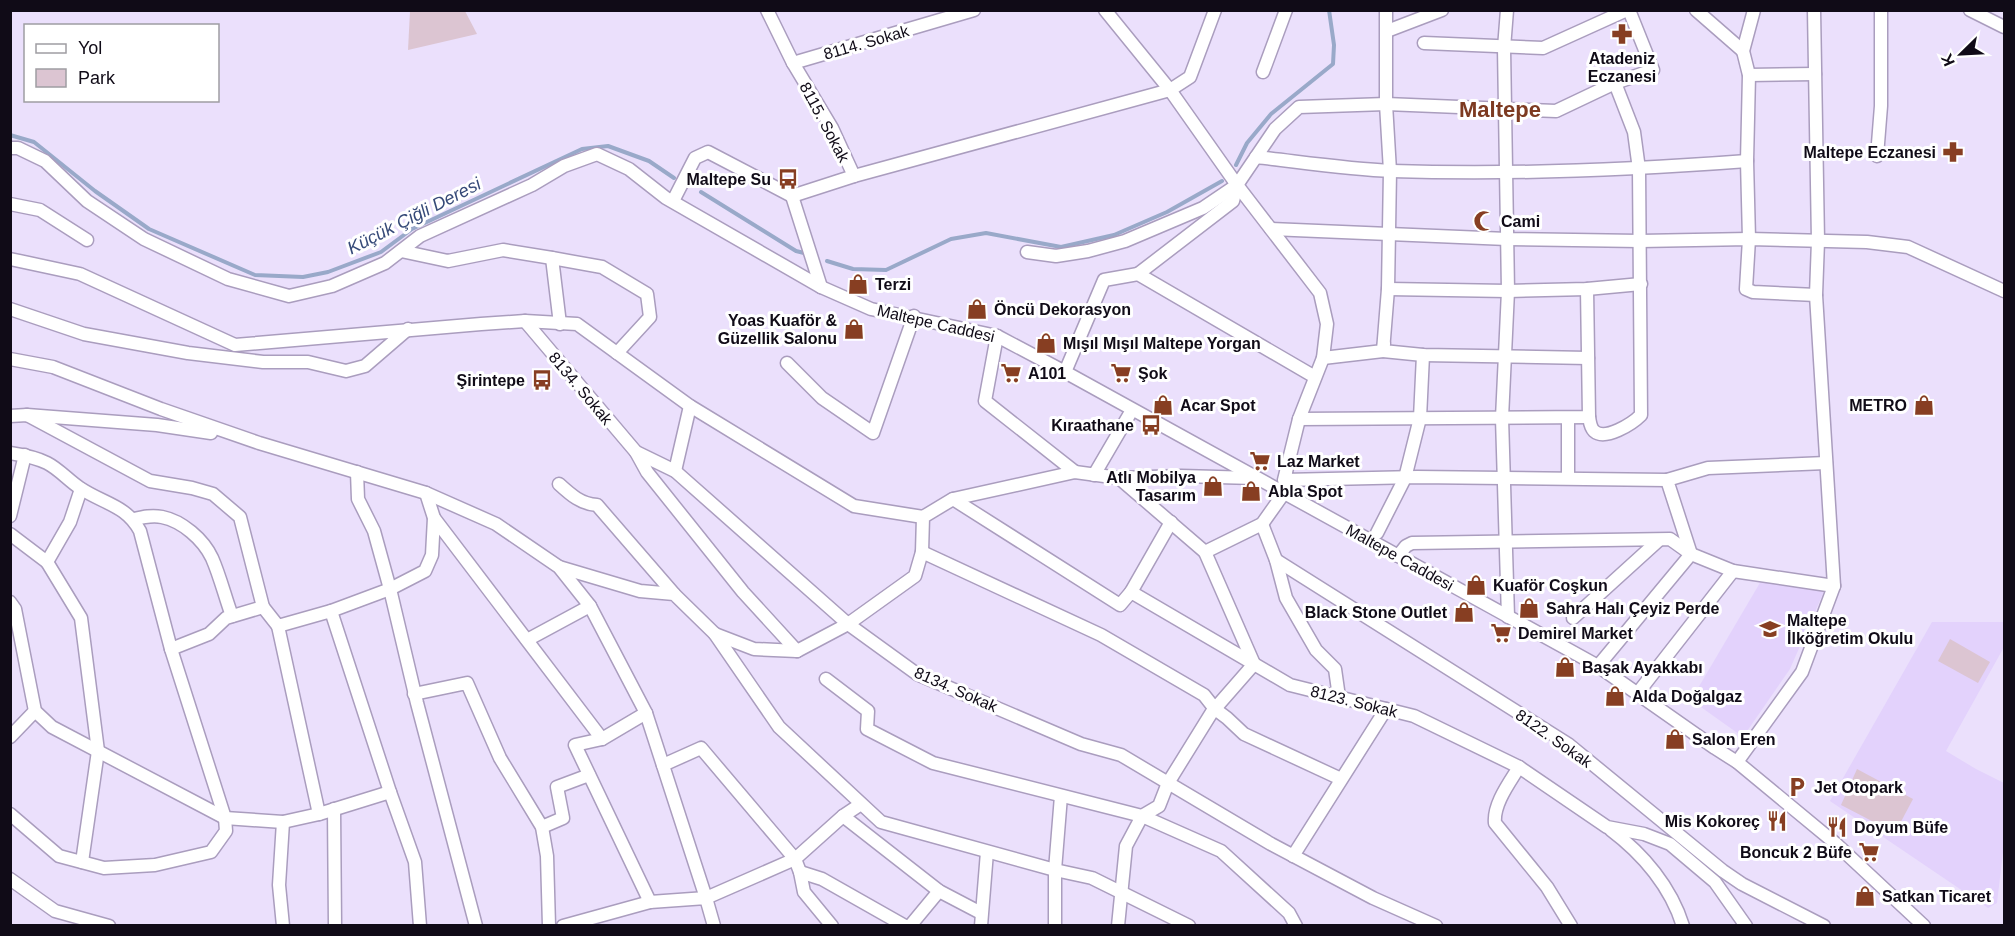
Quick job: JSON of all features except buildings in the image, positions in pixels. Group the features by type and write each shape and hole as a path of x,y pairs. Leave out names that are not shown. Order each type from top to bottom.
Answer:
{"street":[{"name":"8115. Sokak","path":"767,10 793,63 832,128 854,176 792,196"},
{"name":"8114. Sokak","path":"793,63 974,10"},
{"path":"1105,10 1170,90 1320,293 1327,324 1323,358 1299,419 1284,487 1262,524 1204,552"},
{"path":"854,176 1170,90 1190,77 1215,10"},
{"path":"1263,72 1286,10"},
{"path":"1383,351 1390,235 1386,10"},
{"path":"1387,31 1442,10"},
{"path":"1507,10 1504,48 1508,291 1502,418 1508,617"},
{"path":"1065,372 1104,280 1138,273 1233,201 1238,185 1275,129 1299,106 1386,104 1556,111 1615,83 1653,70 1628,10 1544,48 1424,43"},
{"path":"1696,10 1743,51"},
{"path":"1754,10 1743,51 1749,75 1747,161 1749,239 1746,289 1753,292 1816,295"},
{"path":"1737,762 1802,672 1834,586 1816,295 1818,241 1814,10"},
{"path":"1877,156 1881,106 1881,10"},
{"path":"1970,10 2004,27"},
{"path":"1749,75 1815,74"},
{"path":"1587,288 1589,417 1591,427 1595,432 1604,435 1631,425 1641,415 1639,169 1634,132 1615,83"},
{"path":"10,148 18,147 45,161 87,201 144,239 228,279 289,296 332,286 385,263 401,251 448,261 503,250 602,267 647,294 650,317 617,353"},
{"path":"673,201 695,158 708,152 792,196 820,287"},
{"name":"Maltepe Caddesi","path":"401,251 420,236 532,185 564,166 597,154 629,169 673,201 820,287 871,309 914,316 997,336 1256,478 1284,487 1398,556 1598,666 1737,762 1835,843 1924,926"},
{"path":"1256,157 1390,171 1639,169 1747,161"},
{"path":"1027,252 1056,256 1088,251 1125,241 1203,208 1238,185"},
{"path":"10,204 40,210 87,240"},
{"path":"1271,229 1507,239 1640,241 1749,239 1866,242 1908,247 2004,291"},
{"path":"1383,351 1390,235"},
{"path":"552,258 560,324"},
{"path":"10,259 80,274 235,345 525,321 577,324 690,406 855,506 923,517 953,500 1075,472 1119,478 1180,476 1256,478"},
{"path":"1138,273 1315,376"},
{"path":"1388,289 1508,291 1641,284"},
{"path":"10,309 84,334 188,353 263,363 308,362 346,371 365,366 408,329"},
{"path":"787,363 822,398 873,433 914,316"},
{"name":"8134. Sokak","path":"525,321 636,452 675,471 848,624 917,674 1081,744 1121,755 1293,856 1413,920 1436,926"},
{"path":"997,336 985,401 1075,472"},
{"path":"1323,358 1383,351 1424,355 1588,358"},
{"path":"1377,533 1405,478 1420,418 1424,355"},
{"path":"10,359 53,367 161,409 259,443 426,494 496,524 559,567 590,606 646,713 714,926"},
{"path":"675,471 690,406"},
{"path":"1094,475 1132,410"},
{"path":"10,416 27,415 157,424 259,443"},
{"path":"27,415 150,481 213,494 240,517 263,607 278,627 319,814"},
{"path":"1299,419 1568,419 1589,417"},
{"path":"1568,419 1568,478"},
{"path":"636,452 647,472 742,592 797,651"},
{"path":"10,453 25,455 48,463 81,489 124,511 134,519 140,531 171,650 225,818 226,831 211,852 155,865 104,868 59,856 10,814"},
{"path":"10,516 25,455"},
{"path":"1284,487 1418,477 1667,480 1708,468 1826,463"},
{"path":"357,472 358,499 374,531 414,694 476,926"},
{"path":"1118,926 1126,846 1142,816 1159,806 1168,783 1215,709 1254,664 1204,552 1119,478"},
{"path":"1667,480 1691,554"},
{"path":"559,484 575,499 589,505 597,505 674,594 715,634 779,727 881,822 987,852 1092,878 1189,926"},
{"path":"47,562 70,522 81,489"},
{"path":"426,494 434,518 602,739"},
{"path":"953,500 1120,605 1131,592 1171,522"},
{"path":"134,519 148,516 162,517 182,526 201,543 211,557 232,616"},
{"path":"715,634 754,649 797,651 848,624 915,576 922,552 923,517"},
{"path":"278,627 331,611 390,589 425,571 432,555 434,518"},
{"path":"1262,524 1276,560 1286,598 1316,650 1335,669 1339,697"},
{"path":"10,534 47,562 81,618 98,751 82,862"},
{"path":"1398,556 1406,546 1412,543 1670,539 1691,554 1733,571 1834,586"},
{"path":"1573,618 1659,540"},
{"path":"922,552 1101,635 1204,695 1215,709 1244,734 1341,779"},
{"path":"1598,666 1691,554"},
{"name":"8122. Sokak","path":"1276,560 1568,744 1723,871 1743,884 1824,926"},
{"path":"559,567 640,591 674,594"},
{"path":"1637,694 1733,571"},
{"name":"8123. Sokak","path":"1131,592 1290,685 1414,716 1519,767 1607,827 1644,834 1670,844 1715,882 1746,926"},
{"path":"10,602 15,609 35,711 52,727 225,818 283,822 319,814 390,792"},
{"path":"527,640 590,606"},
{"path":"171,650 209,634 226,618 263,607"},
{"path":"331,611 390,792 416,862 420,926"},
{"path":"826,679 868,711 867,729 933,763 1142,816 1221,851 1289,913 1296,926"},
{"path":"414,694 467,683 500,758 542,827 547,856 549,926"},
{"path":"1293,856 1386,709"},
{"path":"10,737 35,711"},
{"path":"646,713 602,739 575,744 650,902"},
{"path":"663,765 701,748 795,859 804,892 832,926"},
{"path":"1519,767 1505,789 1495,814 1495,823 1547,887 1571,926"},
{"path":"542,827 562,818 557,786 589,775"},
{"path":"1055,926 1055,870 1061,796"},
{"path":"563,926 604,920 650,902 706,898 795,859 843,816 861,804"},
{"path":"333,809 335,926"},
{"path":"843,816 939,891 981,919 987,852"},
{"path":"283,822 279,885 283,926"},
{"path":"1607,827 1627,842 1657,875 1676,905 1683,926"},
{"path":"800,872 822,879 908,926 939,891"},
{"path":"10,879 55,911 109,926"},
{"path":"1715,882 1743,884"}],"shaded area":[{"name":"Maltepe İlköğretim Okulu","path":"1761,581 1825,589 1790,669 1743,737 1691,700"},
{"path":"1932,622 2004,622 2004,647 1946,751 2004,783 2004,844 1997,903 1988,908 1830,801"}],"green space":[{"path":"410,11 465,11 477,34 408,50"},
{"path":"1950,639 1990,662 1978,683 1938,661"},
{"path":"1857,769 1913,799 1895,833 1841,805"}],"waterway":[{"name":"Küçük Çiğli Deresi","path":"1236,165 1247,143 1271,114 1333,64 1334,45 1329,10"},
{"name":"Küçük Çiğli Deresi","path":"10,135 34,142 95,191 149,229 255,275 303,277 328,272 381,252 412,229 582,149 608,146 649,161 674,178"},
{"name":"Küçük Çiğli Deresi","path":"827,261 853,269 886,270 951,239 986,233 1061,247 1114,235 1167,212 1222,181"},
{"name":"Küçük Çiğli Deresi","path":"701,192 796,251 804,253"}],"place":[{"name":"Atadeniz Eczanesi","path":"1622,34"},
{"name":"Maltepe Eczanesi","path":"1953,152"},
{"name":"Maltepe Su","path":"788,179"},
{"name":"Cami","path":"1484,221"},
{"name":"Terzi","path":"858,284"},
{"name":"Öncü Dekorasyon","path":"977,309"},
{"name":"Yoas Kuaför & Güzellik Salonu","path":"854,329"},
{"name":"Mışıl Mışıl Maltepe Yorgan","path":"1046,343"},
{"name":"A101","path":"1011,373"},
{"name":"Şok","path":"1121,373"},
{"name":"Şirintepe","path":"542,380"},
{"name":"Acar Spot","path":"1163,405"},
{"name":"METRO","path":"1924,405"},
{"name":"Kıraathane","path":"1151,425"},
{"name":"Laz Market","path":"1260,461"},
{"name":"Atlı Mobilya Tasarım","path":"1213,486"},
{"name":"Abla Spot","path":"1251,491"},
{"name":"Kuaför Coşkun","path":"1476,585"},
{"name":"Sahra Halı Çeyiz Perde","path":"1529,608"},
{"name":"Black Stone Outlet","path":"1464,612"},
{"name":"Maltepe İlköğretim Okulu","path":"1770,629"},
{"name":"Demirel Market","path":"1501,633"},
{"name":"Başak Ayakkabı","path":"1565,667"},
{"name":"Alda Doğalgaz","path":"1615,696"},
{"name":"Salon Eren","path":"1675,739"},
{"name":"Jet Otopark","path":"1797,787"},
{"name":"Mis Kokoreç","path":"1777,821"},
{"name":"Doyum Büfe","path":"1837,827"},
{"name":"Boncuk 2 Büfe","path":"1869,852"},
{"name":"Satkan Ticaret","path":"1865,896"}],"district":[{"name":"Maltepe","path":"1500,109"}]}
